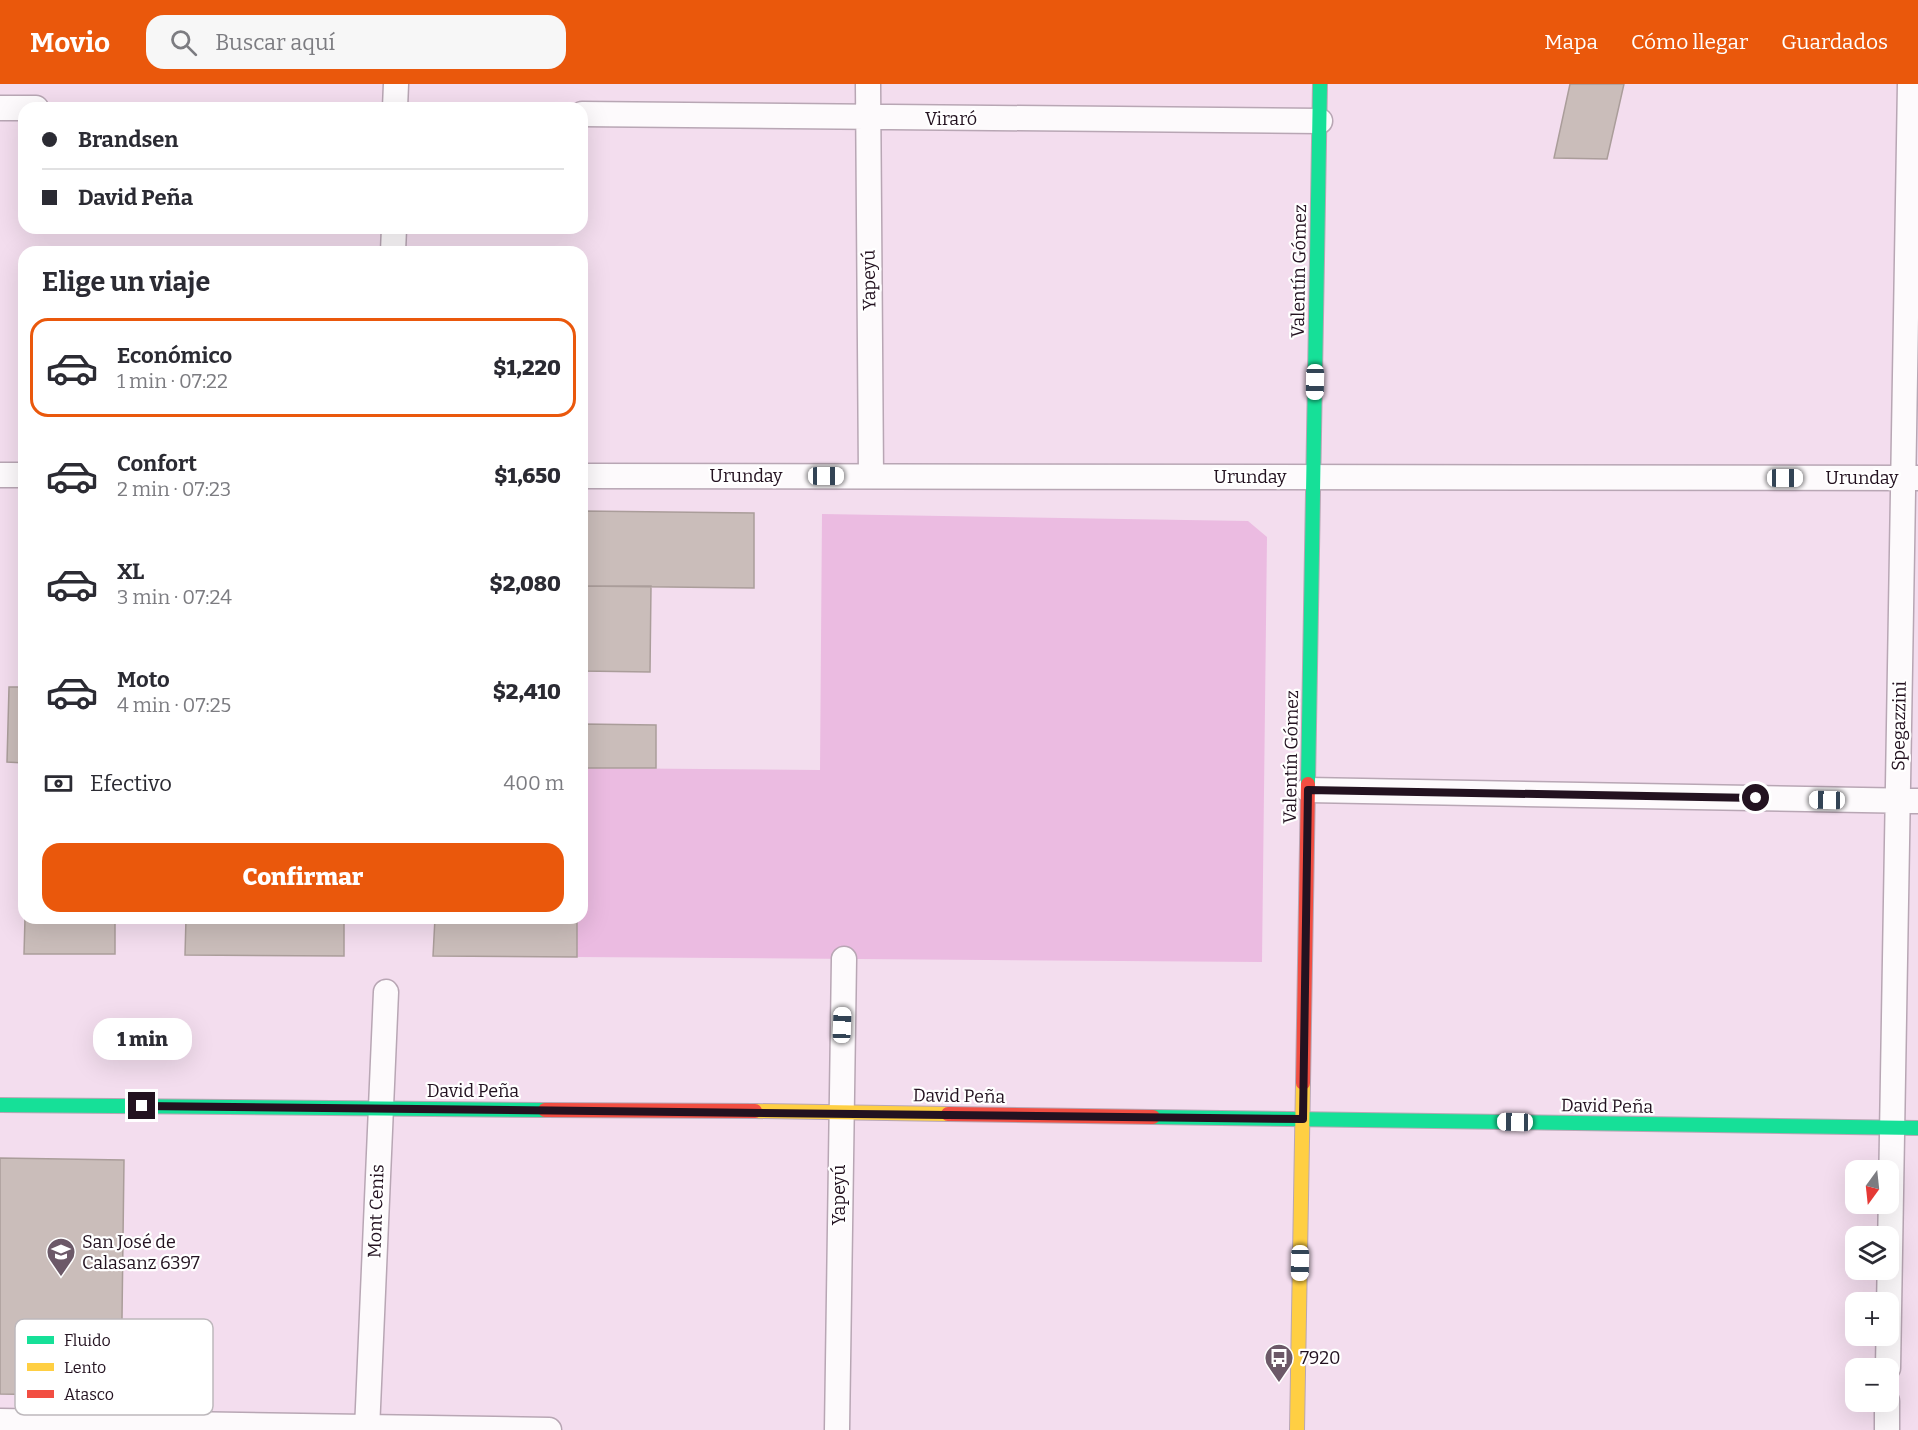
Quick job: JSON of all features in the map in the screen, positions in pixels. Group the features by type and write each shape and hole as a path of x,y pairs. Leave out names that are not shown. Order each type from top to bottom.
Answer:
{"street":[{"path":"395,102 396,84"},
{"name":"Yapeyú","path":"867,84 871,476"},
{"name":"Valentín Gómez","path":"1297,1430 1320,84"},
{"name":"Spegazzini","path":"1888,1358 1892,1128 1908,801 1911,478 1910,84"},
{"path":"0,108 18,108"},
{"name":"Viraró","path":"588,114 1320,121"},
{"path":"0,475 18,475"},
{"name":"Urunday","path":"588,476 1911,478"},
{"path":"1308,790 1908,801"},
{"name":"Yapeyú","path":"837,1430 844,960"},
{"name":"Mont Cenis","path":"367,1428 386,992"},
{"name":"David Peña","path":"0,1105 840,1112 1918,1128"},
{"path":"1887,1412 1887,1430"},
{"path":"0,1421 549,1430"}],"shaded area":[{"path":"822,514 1248,521 1267,537 1262,962 577,957 577,924 588,924 588,768 820,770"}],"building":[{"path":"1570,84 1624,84 1607,159 1554,158"},
{"path":"588,511 754,513 754,588 588,586"},
{"path":"588,586 651,586 650,672 588,671"},
{"path":"9,687 18,687 18,763 7,762"},
{"path":"588,724 656,725 656,768 588,768"},
{"path":"25,924 115,924 115,954 24,954"},
{"path":"186,924 344,924 344,956 185,955"},
{"path":"435,924 577,924 577,957 433,956"},
{"name":"San José de Calasanz 6397","path":"0,1158 124,1160 122,1319 15,1319 15,1394 0,1394"}],"traffic: fast":[{"path":"1308,784 1320,84"},
{"path":"0,1105 545,1110"},
{"path":"1153,1117 1918,1128"}],"traffic: slow":[{"path":"1297,1430 1303,1083"},
{"path":"755,1111 948,1114"}],"traffic: jam":[{"path":"1303,1083 1308,784"},
{"path":"545,1110 755,1111"},
{"path":"948,1114 1153,1117"}],"place":[{"name":"San José de Calasanz 6397","path":"61,1278"},
{"name":"7920","path":"1279,1384"}],"route":[{"path":"142,1106 840,1112 1303,1119 1308,790 1756,798"}]}
